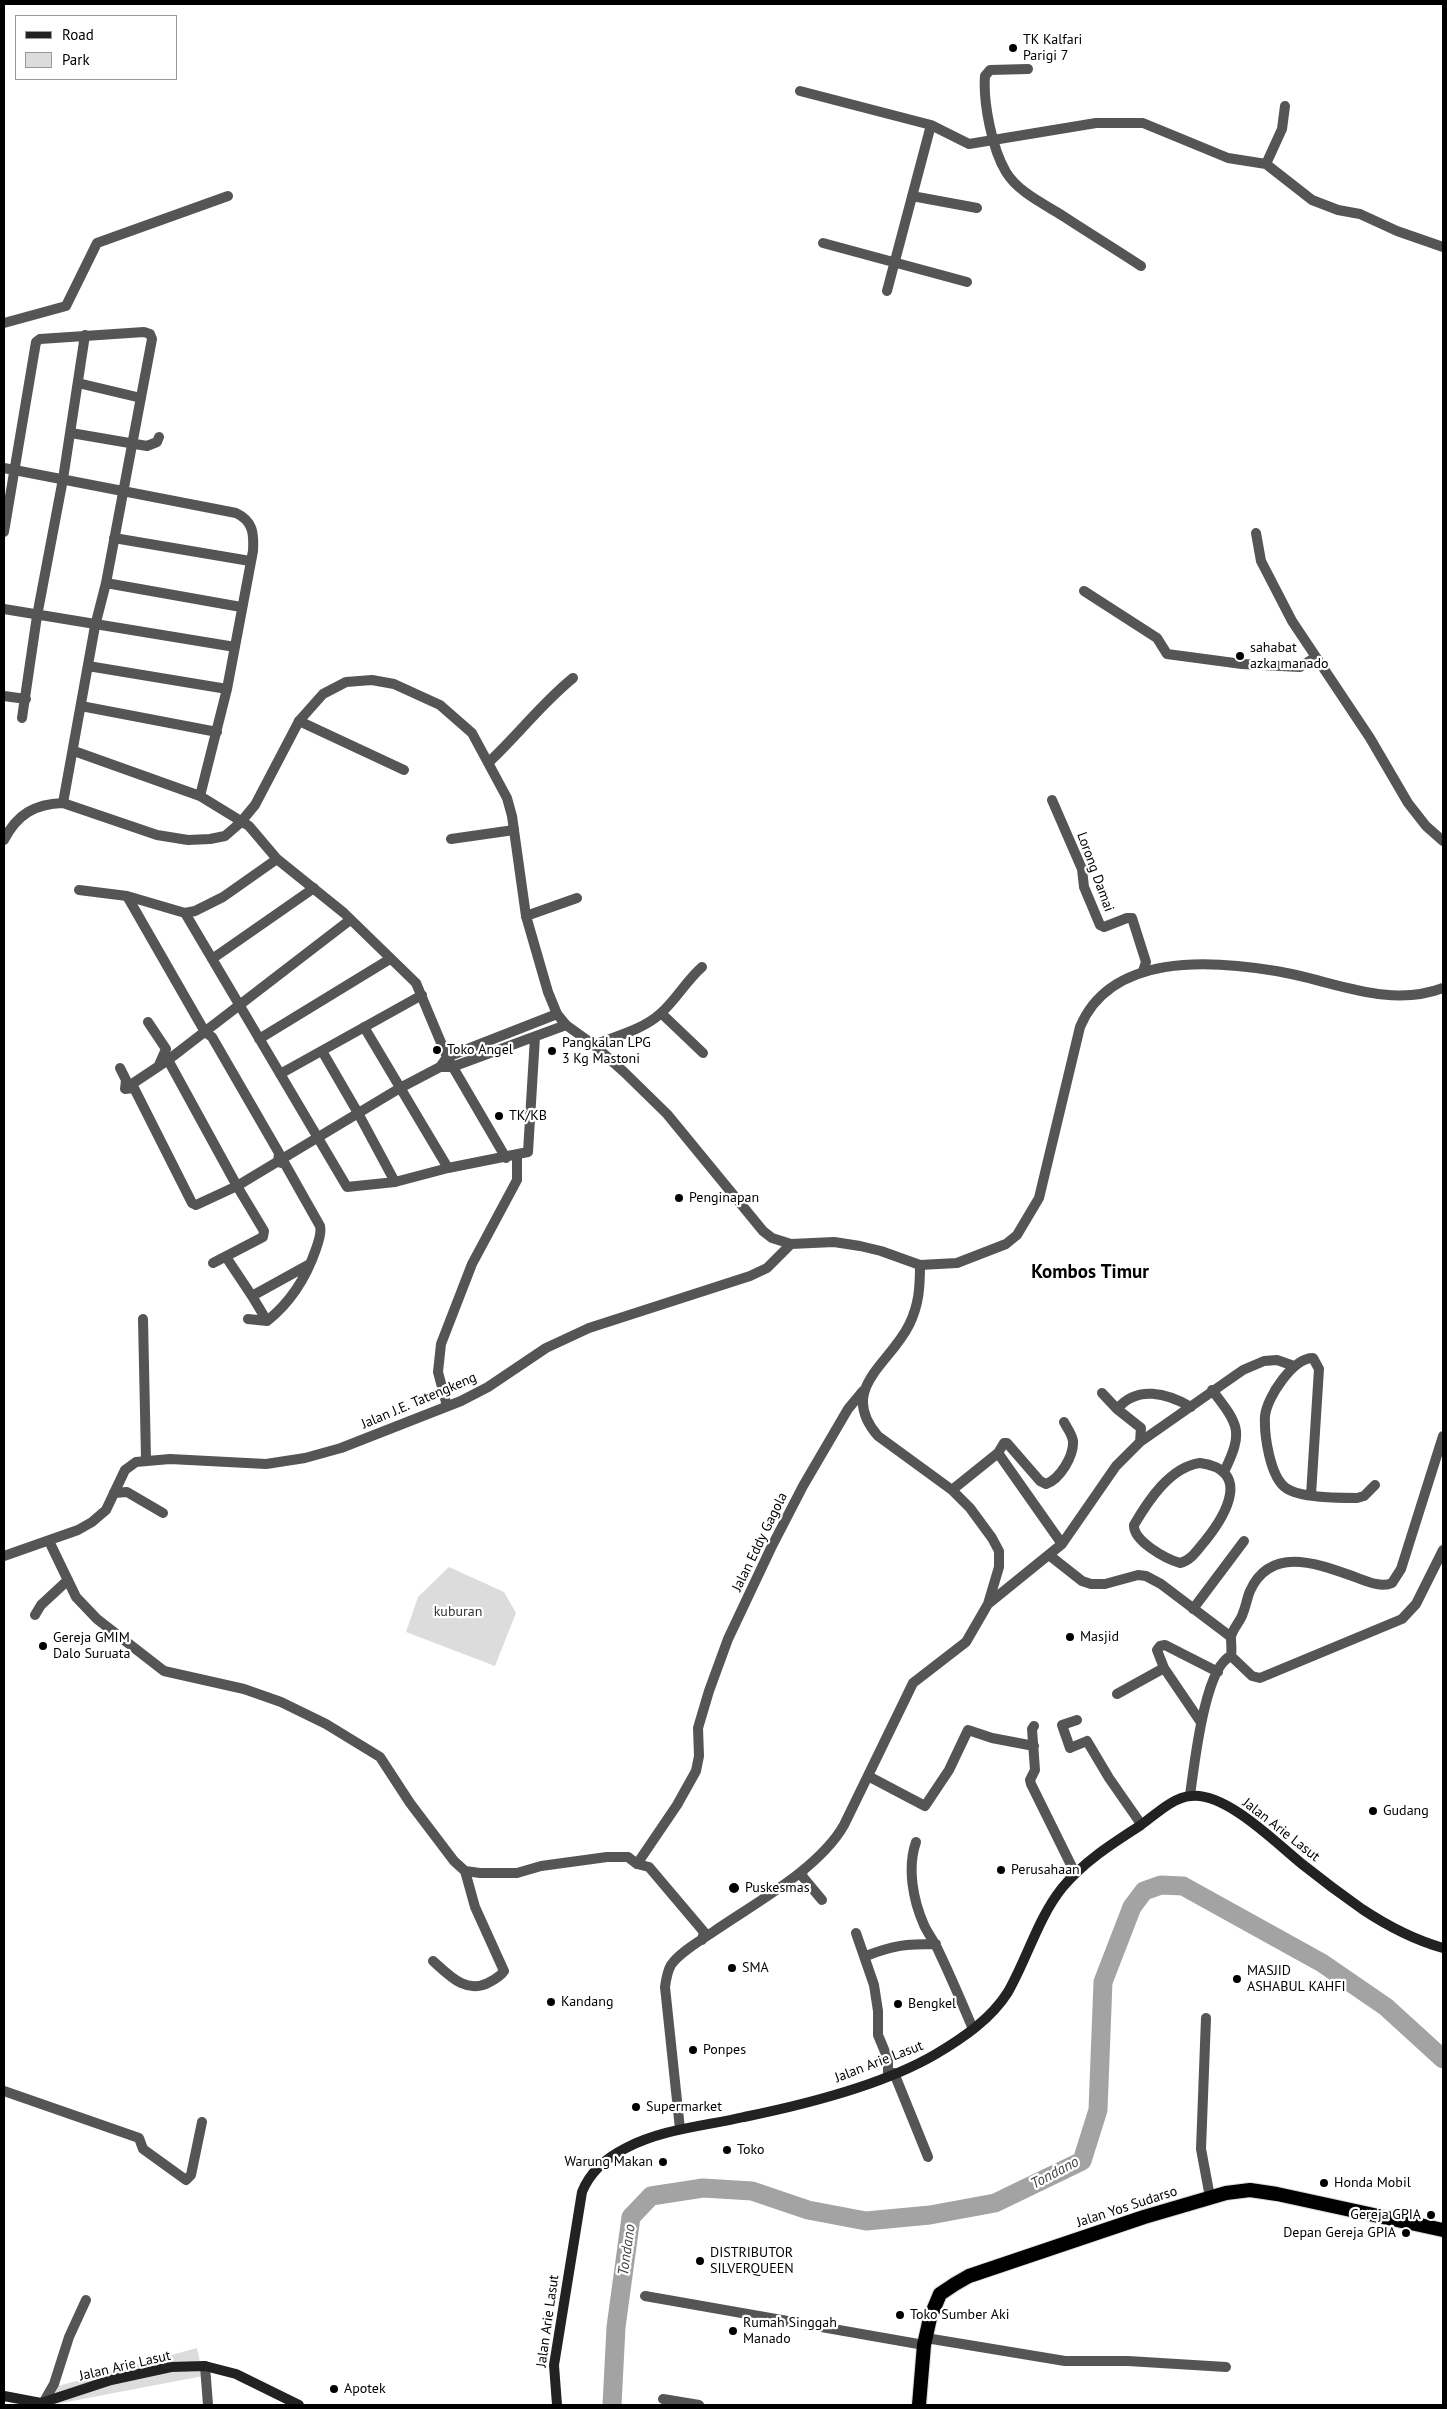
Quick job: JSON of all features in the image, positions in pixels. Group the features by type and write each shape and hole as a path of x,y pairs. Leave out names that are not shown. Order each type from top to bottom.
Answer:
{"highway":[{"name":"Jalan Yos Sudarso","path":"919,2405 925,2342 930,2318 940,2294 969,2276 1210,2197 1250,2190 1277,2194 1443,2230"}],"main road":[{"name":"Jalan Arie Lasut","path":"557,2405 554,2366 585,2185 596,2169 626,2148 680,2129 744,2117 805,2102 891,2074 934,2055 973,2029 991,2013 1007,1993 1047,1913 1060,1891 1075,1873 1110,1845 1178,1799 1190,1796 1210,1798 1230,1809 1363,1909 1394,1928 1443,1948"},
{"name":"Jalan Arie Lasut","path":"4,2396 42,2404 111,2380 171,2367 205,2366 236,2374 299,2405"}],"street":[{"path":"1028,69 990,70 985,76 987,106 995,141 1007,173 1019,186 1141,266"},
{"path":"800,90 931,126 969,144 1096,123 1143,123 1228,158 1266,164 1312,200 1338,210 1360,214 1397,231 1443,247"},
{"path":"1266,164 1282,129 1285,106"},
{"path":"887,292 931,126"},
{"path":"4,323 66,306 97,243 228,196"},
{"path":"912,196 977,208"},
{"path":"823,243 967,282"},
{"path":"4,532 9,469 36,342 40,339 85,335 144,332 150,334 152,339 106,583 95,626 74,751 63,802"},
{"path":"22,718 37,616 71,433 85,335"},
{"path":"78,383 141,398"},
{"path":"71,433 132,444 154,444 159,437"},
{"path":"9,469 236,513 246,517 254,538 235,647 217,732 200,796"},
{"path":"1256,533 1260,560 1316,657 1370,738 1408,803 1443,841"},
{"path":"114,538 250,560"},
{"path":"106,583 241,607"},
{"path":"1084,591 1156,638 1167,654 1242,664 1300,667 1316,657"},
{"path":"4,609 95,626 235,647"},
{"path":"88,666 226,689"},
{"path":"489,762 555,693 573,678"},
{"path":"4,840 29,809 48,803 63,802 157,835 188,840 225,836 240,823 267,785 299,721 323,694 346,682 372,680 394,684 440,705 472,733 507,798 514,830 526,916 548,992 557,1014 566,1025 594,1045 667,1114 763,1231 772,1238 790,1244 834,1242 860,1246 881,1251 920,1266 957,1263 1006,1244 1017,1235 1039,1198 1080,1027 1087,1010 1100,996 1119,983 1143,972 1199,964 1278,971 1370,993 1396,997 1424,995 1443,988"},
{"path":"4,696 26,699"},
{"path":"81,706 217,732"},
{"path":"299,721 404,770"},
{"path":"74,751 200,796 240,823 249,826 277,859 350,920 416,983 452,1067 506,1158"},
{"name":"Lorong Damai","path":"1052,800 1082,869 1084,887 1100,925 1104,927 1126,918 1132,918 1146,962 1143,972"},
{"path":"450,839 514,830"},
{"path":"79,890 127,896 184,913 196,912 223,897 277,859"},
{"path":"212,959 314,888"},
{"path":"127,896 205,1032 212,1037 278,1152 278,1162"},
{"path":"526,916 577,898"},
{"path":"184,913 347,1187 395,1182 448,1168 517,1156 528,1152 535,1037"},
{"path":"125,1089 168,1060 238,1004 350,920"},
{"path":"259,1039 390,959"},
{"path":"594,1045 646,1024 661,1013 688,979 702,967"},
{"path":"280,1074 422,995"},
{"path":"661,1013 703,1053"},
{"path":"125,1089 134,1088 192,1203 201,1204 237,1186 400,1088 440,1067 447,1057 557,1014"},
{"path":"148,1022 166,1049 159,1066"},
{"path":"440,1067 452,1067 566,1025"},
{"path":"364,1027 448,1168"},
{"path":"496,1037 504,1049"},
{"path":"322,1051 395,1182"},
{"path":"168,1060 265,1234 213,1263"},
{"path":"120,1068 126,1080 125,1089"},
{"path":"447,1406 438,1372 441,1344 472,1264 517,1180 517,1156"},
{"path":"267,1321 298,1288 310,1264 320,1234 320,1226 285,1164 278,1162"},
{"name":"Jalan J.E. Tatengkeng","path":"146,1459 266,1464 305,1458 341,1448 447,1406 488,1387 546,1348 589,1328 750,1276 767,1268 790,1244"},
{"path":"226,1257 267,1321"},
{"path":"252,1296 310,1264"},
{"name":"Jalan Eddy Gagola","path":"637,1864 673,1811 696,1771 699,1756 698,1728 702,1714 728,1640 771,1548 803,1486 848,1409 908,1327 920,1294 920,1266"},
{"path":"248,1318 267,1321"},
{"path":"4,1556 49,1541 92,1522 106,1510 125,1470 136,1462 146,1459 143,1319"},
{"path":"1311,1495 1319,1370 1313,1358 1308,1358 1294,1366 1268,1405 1265,1416 1271,1466 1285,1488 1311,1495 1357,1498 1364,1496 1375,1485"},
{"path":"988,1604 1062,1544 1116,1466 1140,1442 1243,1370 1264,1361 1278,1360 1294,1366"},
{"path":"1212,1390 1231,1415 1236,1426 1237,1438 1224,1472"},
{"path":"680,2129 665,1987 666,1977 672,1965 702,1940 803,1870 820,1856 840,1833 913,1683 966,1642 988,1604 999,1567 999,1551 970,1508 952,1490 878,1436 869,1425 864,1413 863,1391"},
{"path":"1102,1392 1117,1409 1141,1428 1140,1442"},
{"path":"1117,1409 1128,1398 1138,1394 1173,1397 1191,1407"},
{"path":"952,1490 998,1453 1004,1443 1007,1443 1040,1482 1046,1484 1053,1481 1059,1476 1072,1450 1071,1435 1064,1422"},
{"path":"1190,1796 1200,1721 1218,1672 1225,1660 1230,1656 1231,1637 1243,1614 1250,1591 1255,1582 1264,1571 1274,1565 1302,1562 1380,1584 1389,1584 1401,1569 1443,1436"},
{"path":"998,1453 1062,1544"},
{"path":"1200,1463 1212,1464 1224,1472 1230,1484 1227,1509 1220,1522 1186,1562 1172,1561 1150,1548 1138,1537 1134,1525 1144,1507 1159,1488 1178,1471 1192,1464 1200,1463"},
{"path":"114,1493 127,1492 163,1513"},
{"path":"49,1541 76,1597 97,1619 164,1670 244,1689 281,1702 326,1724 380,1757 410,1803 454,1861 465,1871 475,1907 504,1970 496,1979 483,1985 468,1987 456,1980 433,1961"},
{"path":"1193,1609 1244,1541"},
{"path":"1230,1656 1252,1676 1260,1678 1402,1619 1416,1604 1443,1550"},
{"path":"1049,1555 1082,1581 1091,1584 1106,1584 1138,1575 1146,1576 1161,1584 1231,1637"},
{"path":"999,1567 1015,1582"},
{"path":"35,1616 41,1605 68,1580"},
{"path":"1200,1721 1164,1668 1158,1650 1162,1645 1218,1672"},
{"path":"1117,1694 1164,1668"},
{"path":"1077,1720 1062,1725 1070,1748 1087,1741 1109,1778 1141,1824"},
{"path":"1034,1726 1032,1729 1035,1770 1030,1780 1075,1873"},
{"path":"868,1776 925,1806 949,1770 968,1730 1034,1746"},
{"path":"916,1842 912,1853 915,1902 924,1926 936,1944 973,2029"},
{"path":"465,1871 517,1873 541,1866 607,1857 628,1857 637,1864 649,1867 666,1886 704,1932 702,1940"},
{"path":"803,1870 802,1876 822,1900"},
{"path":"856,1933 866,1956 876,1994 878,2035 888,2059 891,2074 928,2157"},
{"path":"866,1956 889,1946 908,1943 936,1944"},
{"path":"1206,2018 1201,2149 1210,2197"},
{"path":"4,2091 139,2138 144,2149 186,2180 191,2175 202,2122"},
{"path":"645,2296 925,2342 1065,2361 1134,2362 1226,2367"},
{"name":"Jalan Arie Lasut","path":"42,2404 54,2384 69,2336 86,2300"},
{"path":"205,2366 208,2405"},
{"path":"664,2399 700,2405"}],"green space":[{"name":"kuburan","path":"449,1567 504,1592 516,1613 495,1666 406,1632 418,1597"},
{"path":"197,2348 203,2376 51,2405 58,2386"}],"waterway":[{"name":"Tondano","path":"612,2405 616,2327 631,2217 651,2196 703,2188 752,2191 808,2210 866,2221 930,2215 995,2203 1082,2161 1098,2110 1103,1982 1132,1907 1144,1891 1161,1885 1183,1886 1322,1963 1386,2007 1443,2059"}],"place":[{"name":"TK Kalfari Parigi 7","path":"1013,48"},
{"name":"sahabat azka manado","path":"1240,656"},
{"name":"Toko Angel","path":"437,1050"},
{"name":"Pangkalan LPG 3 Kg Mastoni","path":"552,1051"},
{"name":"TK/KB","path":"499,1116"},
{"name":"Penginapan","path":"679,1198"},
{"name":"Masjid","path":"1070,1637"},
{"name":"Gereja GMIM Dalo Suruata","path":"43,1646"},
{"name":"Gudang","path":"1373,1811"},
{"name":"Perusahaan","path":"1001,1870"},
{"name":"Puskesmas","path":"734,1888"},
{"name":"SMA","path":"732,1968"},
{"name":"MASJID ASHABUL KAHFI","path":"1237,1979"},
{"name":"Kandang","path":"551,2002"},
{"name":"Bengkel","path":"898,2004"},
{"name":"Ponpes","path":"693,2050"},
{"name":"Supermarket","path":"636,2107"},
{"name":"Toko","path":"727,2150"},
{"name":"Warung Makan","path":"663,2162"},
{"name":"Honda Mobil","path":"1324,2183"},
{"name":"Gereja GPIA","path":"1431,2215"},
{"name":"Depan Gereja GPIA","path":"1406,2233"},
{"name":"DISTRIBUTOR SILVERQUEEN","path":"700,2261"},
{"name":"Toko Sumber Aki","path":"900,2315"},
{"name":"Rumah Singgah Manado","path":"733,2331"},
{"name":"Apotek","path":"334,2389"}],"district":[{"name":"Kombos Timur","path":"1090,1273"}]}
